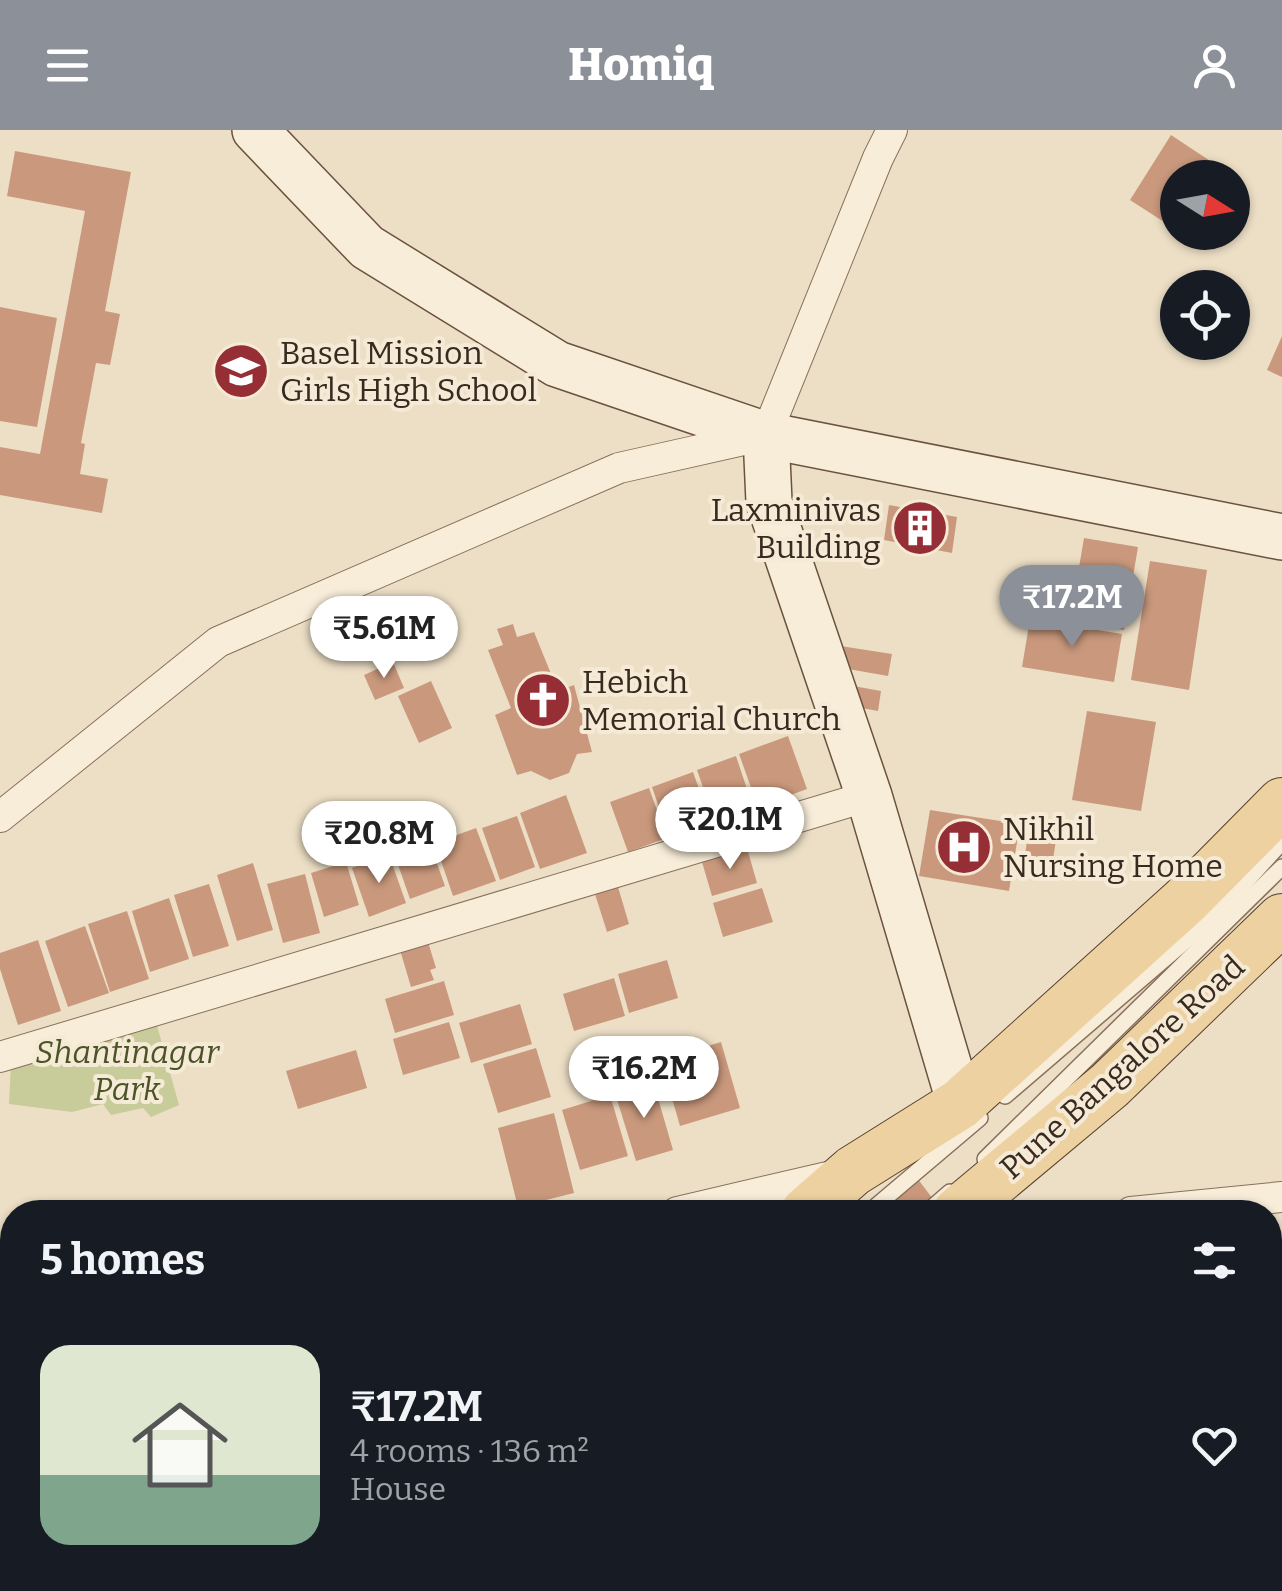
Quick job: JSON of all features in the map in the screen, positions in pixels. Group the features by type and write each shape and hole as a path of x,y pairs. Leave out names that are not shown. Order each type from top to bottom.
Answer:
{"main road":[{"path":"255,130 367,247 557,364 766,435 1282,537"},
{"path":"766,435 768,502 869,796 960,1104"},
{"path":"861,1192 1185,901 1282,803"},
{"name":"Pune Bangalore Road","path":"972,1194 1110,1086 1282,918"}],"street":[{"path":"0,817 218,642 619,468 766,435 892,130"},
{"path":"0,1057 869,796"},
{"path":"787,1200 861,1192"}],"lane":[{"path":"861,1192 1216,915 1282,842"},
{"path":"972,1194 1282,868"}],"green space":[{"name":"Shantinagar Park","path":"156,1022 179,1105 151,1117 143,1108 111,1115 103,1104 72,1112 9,1104 11,1062"}],"building":[{"path":"1171,135 1209,160 1160,160 1160,219 1130,200"},
{"path":"15,151 131,172 105,311 120,314 110,365 96,363 81,443 85,444 80,474 108,479 102,513 0,495 0,447 40,454 85,211 7,196"},
{"path":"0,307 57,318 37,427 0,421"},
{"path":"1282,336 1282,377 1267,370"},
{"name":"Laxminivas Building","path":"889,505 957,517 952,553 884,540"},
{"path":"1084,538 1138,547 1124,630 1076,623 1083,581 1077,579"},
{"path":"1150,561 1207,570 1189,690 1131,680"},
{"path":"1030,619 1122,634 1114,682 1022,667"},
{"name":"Hebich Memorial Church","path":"513,624 517,637 534,632 558,691 574,685 592,752 577,754 569,773 550,780 531,771 517,775 495,715 511,708 488,650 503,645 497,629"},
{"path":"834,645 892,654 888,676 831,666"},
{"path":"393,662 404,688 375,700 364,675"},
{"path":"431,681 452,728 419,743 398,696"},
{"path":"848,685 881,691 878,711 845,705"},
{"path":"1087,711 1156,722 1141,811 1072,800"},
{"path":"788,736 807,789 758,807 739,754"},
{"path":"736,756 754,810 716,824 697,770"},
{"path":"693,772 711,822 669,837 652,787"},
{"path":"649,788 667,838 628,852 610,802"},
{"path":"566,795 587,853 540,869 520,813"},
{"path":"930,810 1020,824 1009,891 919,876"},
{"path":"517,816 535,867 500,880 482,828"},
{"path":"1030,822 1058,827 1052,866 1024,861"},
{"path":"476,828 496,881 453,896 435,843"},
{"path":"430,844 445,886 410,899 395,856"},
{"path":"747,848 757,883 712,896 702,862"},
{"path":"389,855 406,903 369,917 352,868"},
{"path":"346,862 359,905 324,917 311,873"},
{"path":"253,863 273,930 237,941 217,875"},
{"path":"305,874 320,933 283,943 267,884"},
{"path":"209,884 229,946 193,957 174,895"},
{"path":"618,887 629,924 607,932 595,894"},
{"path":"762,888 773,922 723,937 713,903"},
{"path":"169,898 189,959 150,972 132,911"},
{"path":"127,911 149,979 110,992 88,924"},
{"path":"85,926 109,993 68,1007 45,941"},
{"path":"38,940 61,1011 18,1025 0,969 0,953"},
{"path":"428,942 436,968 430,970 434,980 411,987 400,950"},
{"path":"667,960 678,998 629,1013 618,974"},
{"path":"614,978 625,1016 574,1031 563,994"},
{"path":"444,981 454,1015 395,1033 385,999"},
{"path":"520,1004 532,1044 471,1063 459,1023"},
{"path":"449,1022 460,1058 403,1075 393,1039"},
{"path":"721,1042 740,1108 680,1126 661,1060"},
{"path":"536,1048 551,1097 498,1113 483,1064"},
{"path":"356,1050 367,1088 298,1109 286,1071"},
{"path":"653,1081 673,1150 636,1161 615,1093"},
{"path":"610,1095 628,1156 580,1170 562,1110"},
{"path":"554,1113 574,1193 546,1200 516,1200 498,1128"},
{"path":"917,1178 933,1199 932,1200 894,1200"}],"place":[{"name":"Basel Mission Girls High School","path":"241,371"},
{"name":"Laxminivas Building","path":"920,528"},
{"name":"Hebich Memorial Church","path":"543,700"},
{"name":"Nikhil Nursing Home","path":"964,847"}]}
